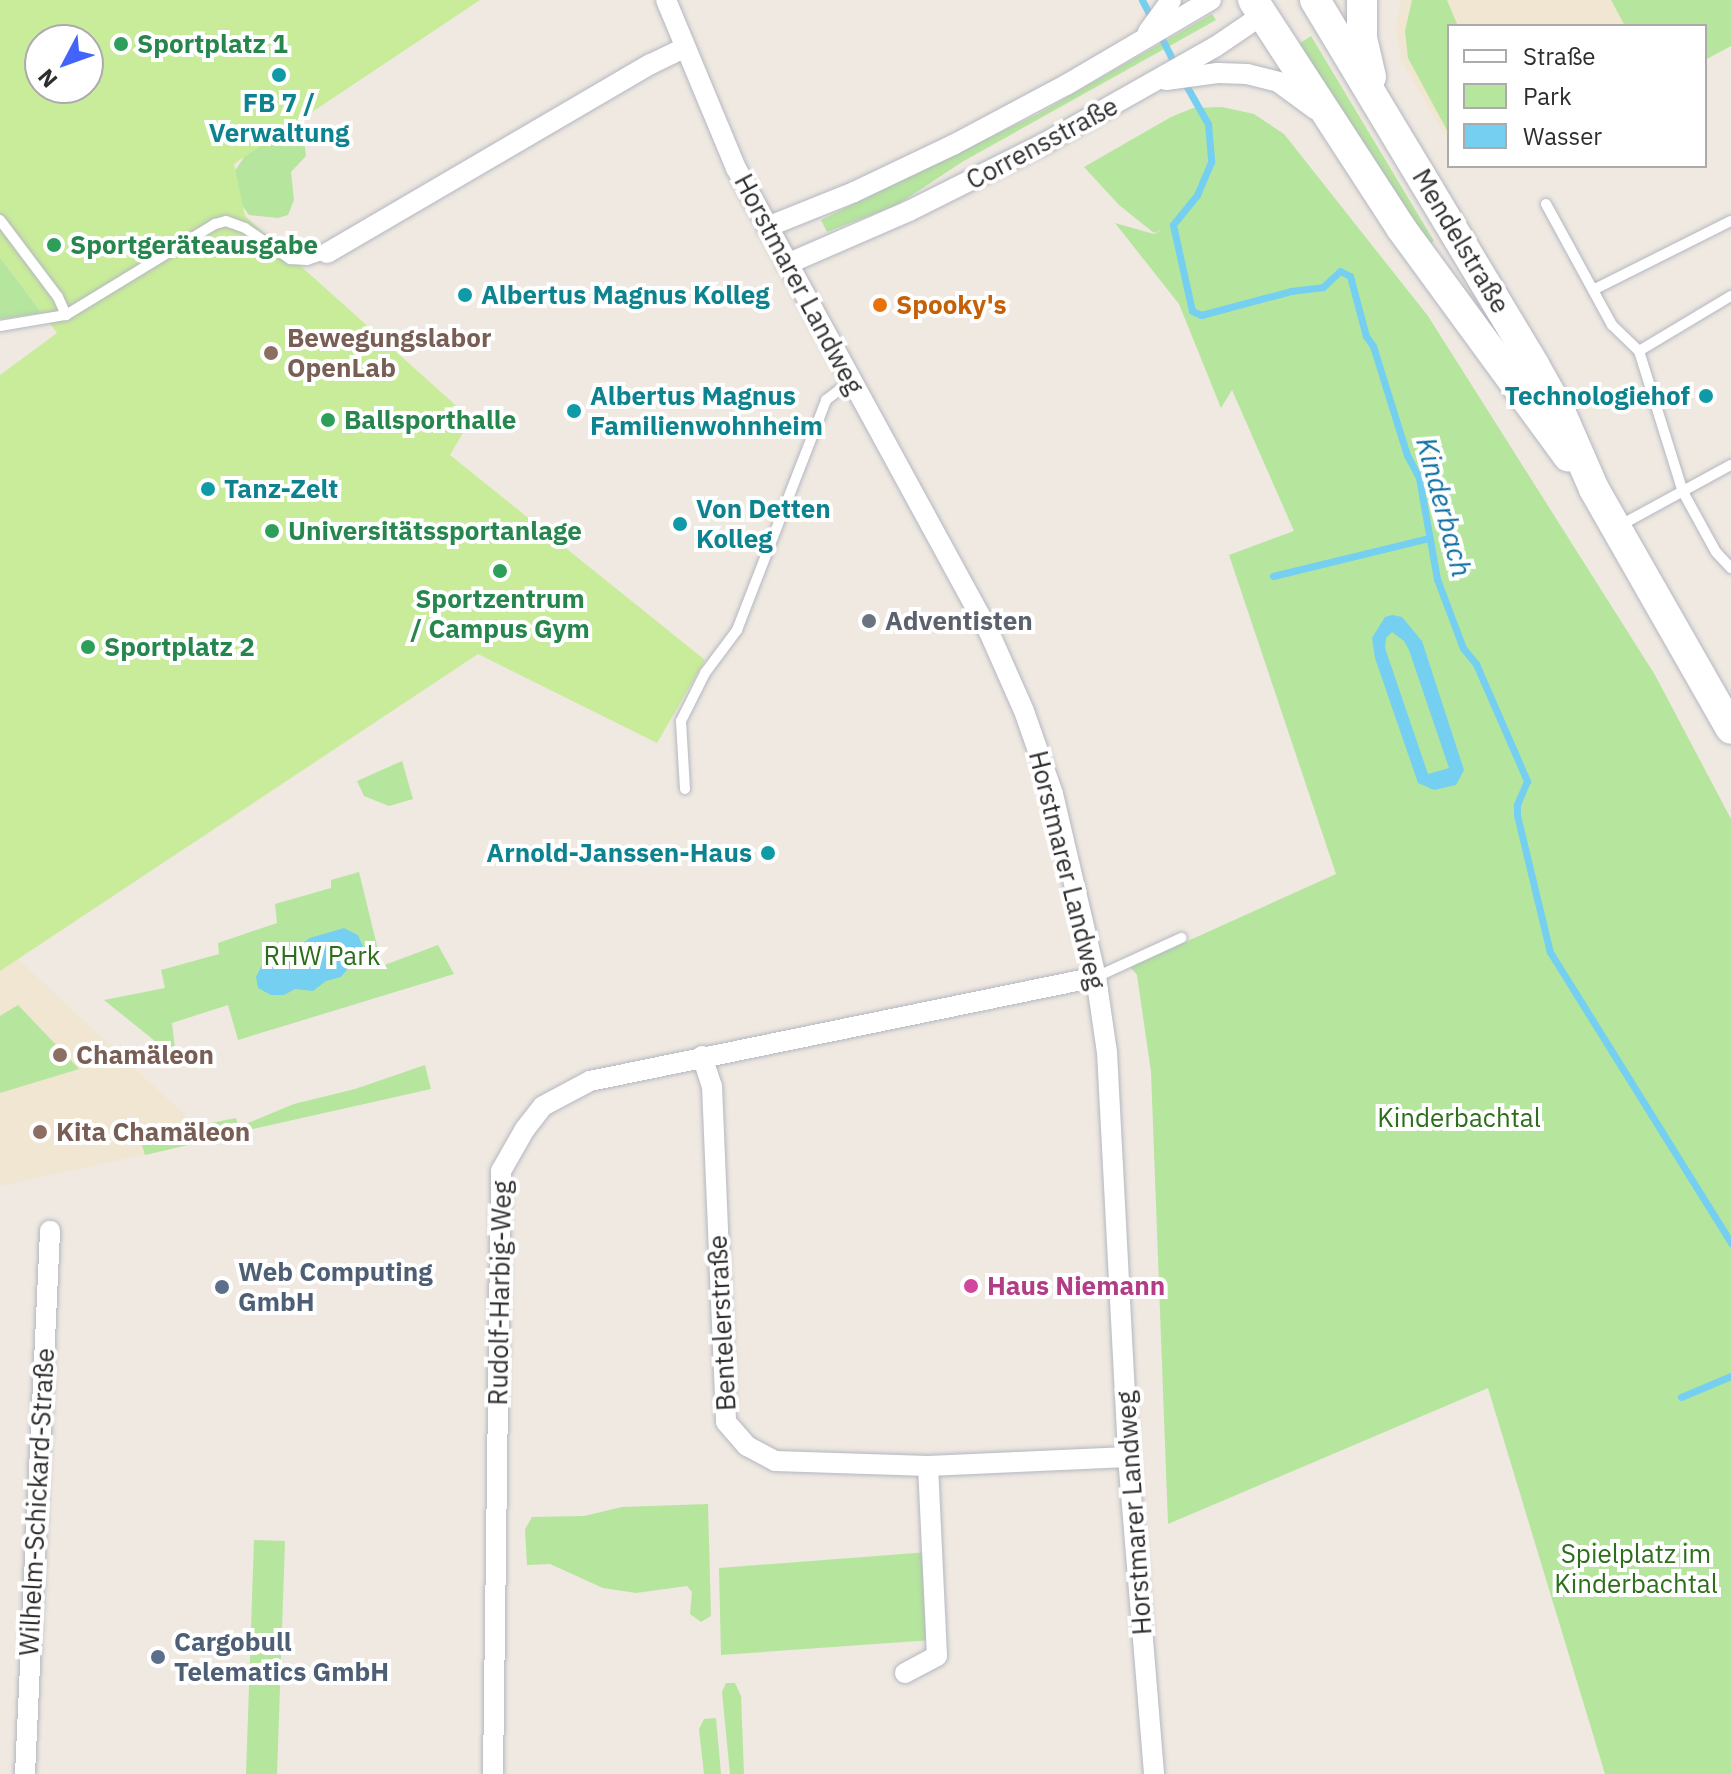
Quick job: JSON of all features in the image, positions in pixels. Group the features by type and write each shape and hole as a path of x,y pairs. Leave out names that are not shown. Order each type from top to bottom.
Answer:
{"main road":[{"name":"Mendelstraße","path":"1315,0 1560,411 1594,489"},
{"path":"1362,0 1362,38 1377,102"},
{"name":"Mendelstraße","path":"1267,5 1332,126 1424,261 1541,423 1594,489 1731,729"}],"street":[{"name":"Horstmarer Landweg","path":"666,0 736,168 989,632 1024,711 1053,794 1096,977 1112,1132 1128,1457 1154,1774"},
{"name":"Corrensstraße","path":"767,227 854,192 953,145 1144,39 1170,12 1211,0"},
{"name":"Corrensstraße","path":"787,264 968,183 1165,78 1194,68 1267,5"},
{"path":"327,253 651,64 684,48"},
{"name":"Mendelstraße","path":"1194,68 1278,82 1305,100 1332,126"},
{"name":"Rudolf-Harbig-Weg","path":"493,1774 501,1171 525,1129 543,1106 590,1081 1096,977"},
{"name":"Bentelerstraße","path":"702,1056 712,1086 726,1422 747,1446 775,1461 928,1466 1128,1457"},
{"name":"Wilhelm-Schickard-Straße","path":"25,1774 50,1231"},
{"path":"905,1673 937,1656 928,1466"}],"lane":[{"path":"1546,204 1612,325 1639,351 1683,492 1716,552 1731,568"},
{"path":"0,220 58,297 66,315"},
{"path":"0,326 66,315 215,224 226,221 245,228 290,259 307,260 327,253"},
{"path":"1593,290 1731,221"},
{"path":"1639,351 1731,296"},
{"path":"685,789 681,721 705,673 737,630 826,400 851,381"},
{"path":"1617,527 1731,465"},
{"path":"1096,977 1181,938"}],"shaded area":[{"path":"1401,0 1731,0 1731,46 1707,59 1707,24 1447,24 1447,139 1401,60 1396,30"},
{"name":"Chamäleon","path":"18,959 211,1140 0,1186 0,971"}],"green space":[{"name":"Universitätssportanlage","path":"0,0 480,0 234,164 245,216 471,419 450,455 705,660 657,743 478,654 0,971 0,375 57,333 0,257"},
{"path":"1412,0 1447,0 1457,24 1447,24 1447,130 1408,58 1405,31"},
{"path":"1611,0 1731,0 1731,46 1707,59 1707,24 1624,24"},
{"path":"1212,14 1216,20 962,162 897,205 827,232 821,220 1038,114"},
{"path":"1311,36 1434,241 1425,247 1294,47"},
{"name":"Kinderbachtal","path":"1222,107 1254,114 1284,134 1428,316 1655,675 1731,819 1731,1774 1605,1774 1488,1388 1168,1524 1151,1072 1137,975 1130,967 1336,874 1229,555 1294,531 1232,390 1221,408 1179,304 1115,223 1154,234 1162,230 1154,233 1119,205 1084,167 1171,117 1193,108"},
{"path":"284,127 293,129 304,142 306,156 291,172 294,200 288,215 278,218 249,215 239,201 232,175 247,153"},
{"path":"0,257 42,313 0,319"},
{"path":"402,761 413,799 389,806 364,796 357,781"},
{"name":"RHW Park","path":"359,872 382,966 438,945 454,974 238,1040 228,1005 172,1023 176,1058 104,1000 165,988 161,970 219,954 218,943 277,923 275,904 331,888 331,880"},
{"path":"18,1005 79,1069 0,1093 0,1016"},
{"path":"425,1065 431,1089 244,1131 243,1125 294,1104 355,1089"},
{"path":"236,1118 240,1133 145,1155 142,1145 145,1135 194,1122 206,1124"},
{"path":"708,1504 711,1616 701,1622 690,1614 692,1592 687,1586 636,1593 603,1588 550,1564 527,1565 525,1529 532,1517 584,1516 622,1507"},
{"path":"254,1540 285,1541 277,1774 246,1774"},
{"path":"929,1552 932,1640 721,1655 719,1568"},
{"path":"726,1683 735,1683 741,1696 744,1774 730,1774 722,1692"},
{"path":"716,1718 721,1774 704,1774 699,1729 704,1719"}],"water":[{"path":"1385,617 1402,617 1422,641 1464,770 1456,785 1434,790 1418,783 1375,658 1372,638","holes":["1392,632 1404,641 1449,768 1428,774 1385,648 1386,638"]},
{"path":"344,928 358,935 364,949 341,977 326,981 313,991 295,989 284,995 271,995 258,988 256,977 262,965 278,960 310,938"}],"waterway":[{"name":"Kinderbach","path":"1142,0 1152,19"},
{"name":"Kinderbach","path":"1159,33 1175,65"},
{"name":"Kinderbach","path":"1183,80 1208,124 1211,162 1197,195 1173,225 1192,311 1201,315 1291,291 1323,287 1340,271 1350,276 1366,336 1373,346 1407,455 1419,478 1437,579 1463,648 1476,664 1527,781 1517,805 1517,815 1550,952 1731,1243"},
{"path":"1273,576 1429,538"},
{"path":"1681,1397 1731,1376"}],"place":[{"name":"Sportplatz 1","path":"121,44"},
{"name":"FB 7 / Verwaltung","path":"279,75"},
{"name":"Sportgeräteausgabe","path":"54,245"},
{"name":"Albertus Magnus Kolleg","path":"465,295"},
{"name":"Spooky's","path":"880,305"},
{"name":"Bewegungslabor OpenLab","path":"271,353"},
{"name":"Technologiehof","path":"1706,396"},
{"name":"Albertus Magnus Familienwohnheim","path":"574,411"},
{"name":"Ballsporthalle","path":"328,420"},
{"name":"Tanz-Zelt","path":"208,489"},
{"name":"Von Detten Kolleg","path":"680,524"},
{"name":"Universitätssportanlage","path":"272,531"},
{"name":"Sportzentrum / Campus Gym","path":"500,571"},
{"name":"Adventisten","path":"869,621"},
{"name":"Sportplatz 2","path":"88,647"},
{"name":"Arnold-Janssen-Haus","path":"768,853"},
{"name":"Chamäleon","path":"60,1055"},
{"name":"Kita Chamäleon","path":"40,1132"},
{"name":"Haus Niemann","path":"971,1286"},
{"name":"Web Computing GmbH","path":"222,1287"},
{"name":"Cargobull Telematics GmbH","path":"158,1657"}],"park label":[{"name":"Spielplatz im Kinderbachtal","path":"1636,1569"}]}
